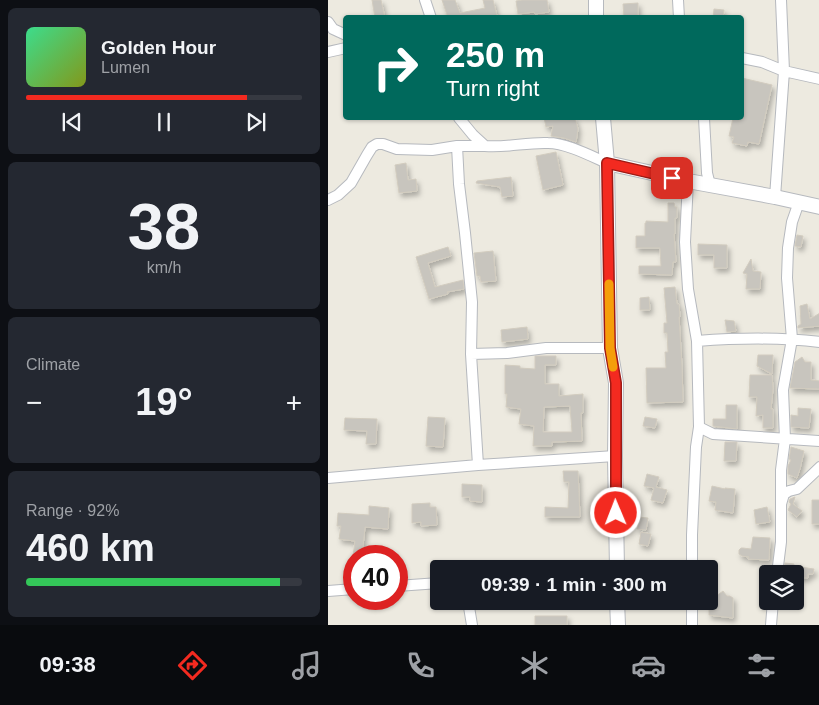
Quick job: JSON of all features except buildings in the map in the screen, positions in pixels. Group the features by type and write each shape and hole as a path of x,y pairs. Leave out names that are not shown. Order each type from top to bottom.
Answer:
{"street":[{"path":"425,0 430,15"},
{"path":"596,0 596,15"},
{"path":"678,0 679,15"},
{"path":"775,197 784,71 781,0"},
{"path":"328,22 333,29 343,34"},
{"path":"328,52 343,49"},
{"path":"744,58 762,62 784,71 820,79"},
{"path":"461,120 473,135 486,146"},
{"path":"604,120 607,163 610,348 616,383 617,560"},
{"path":"704,120 707,174 710,185"},
{"path":"328,200 338,195 351,183 366,155 372,147 378,144 398,149 432,150 457,146 550,142 580,151 607,163 820,207"},
{"path":"457,146 459,184 472,302 471,354 478,465"},
{"path":"688,181 685,242 688,289 697,341 699,427 696,447 692,560"},
{"path":"778,565 781,542 780,504 784,439 784,390 792,339 788,248 792,222 799,202"},
{"path":"697,341 792,339 820,342"},
{"path":"471,354 507,353 546,348 610,348"},
{"path":"699,427 713,434 820,441"},
{"path":"696,447 713,434"},
{"path":"328,478 615,456"},
{"path":"780,504 784,494 797,489 820,468"},
{"path":"408,585 430,584"},
{"path":"328,591 343,590"},
{"path":"470,610 472,625"},
{"path":"617,610 618,625"},
{"path":"692,610 692,625"},
{"path":"771,625 772,610"}],"slow traffic":[{"path":"609,284 610,348 613,367"}],"route":[{"path":"616,513 616,383 610,348 607,163 672,178"}]}
